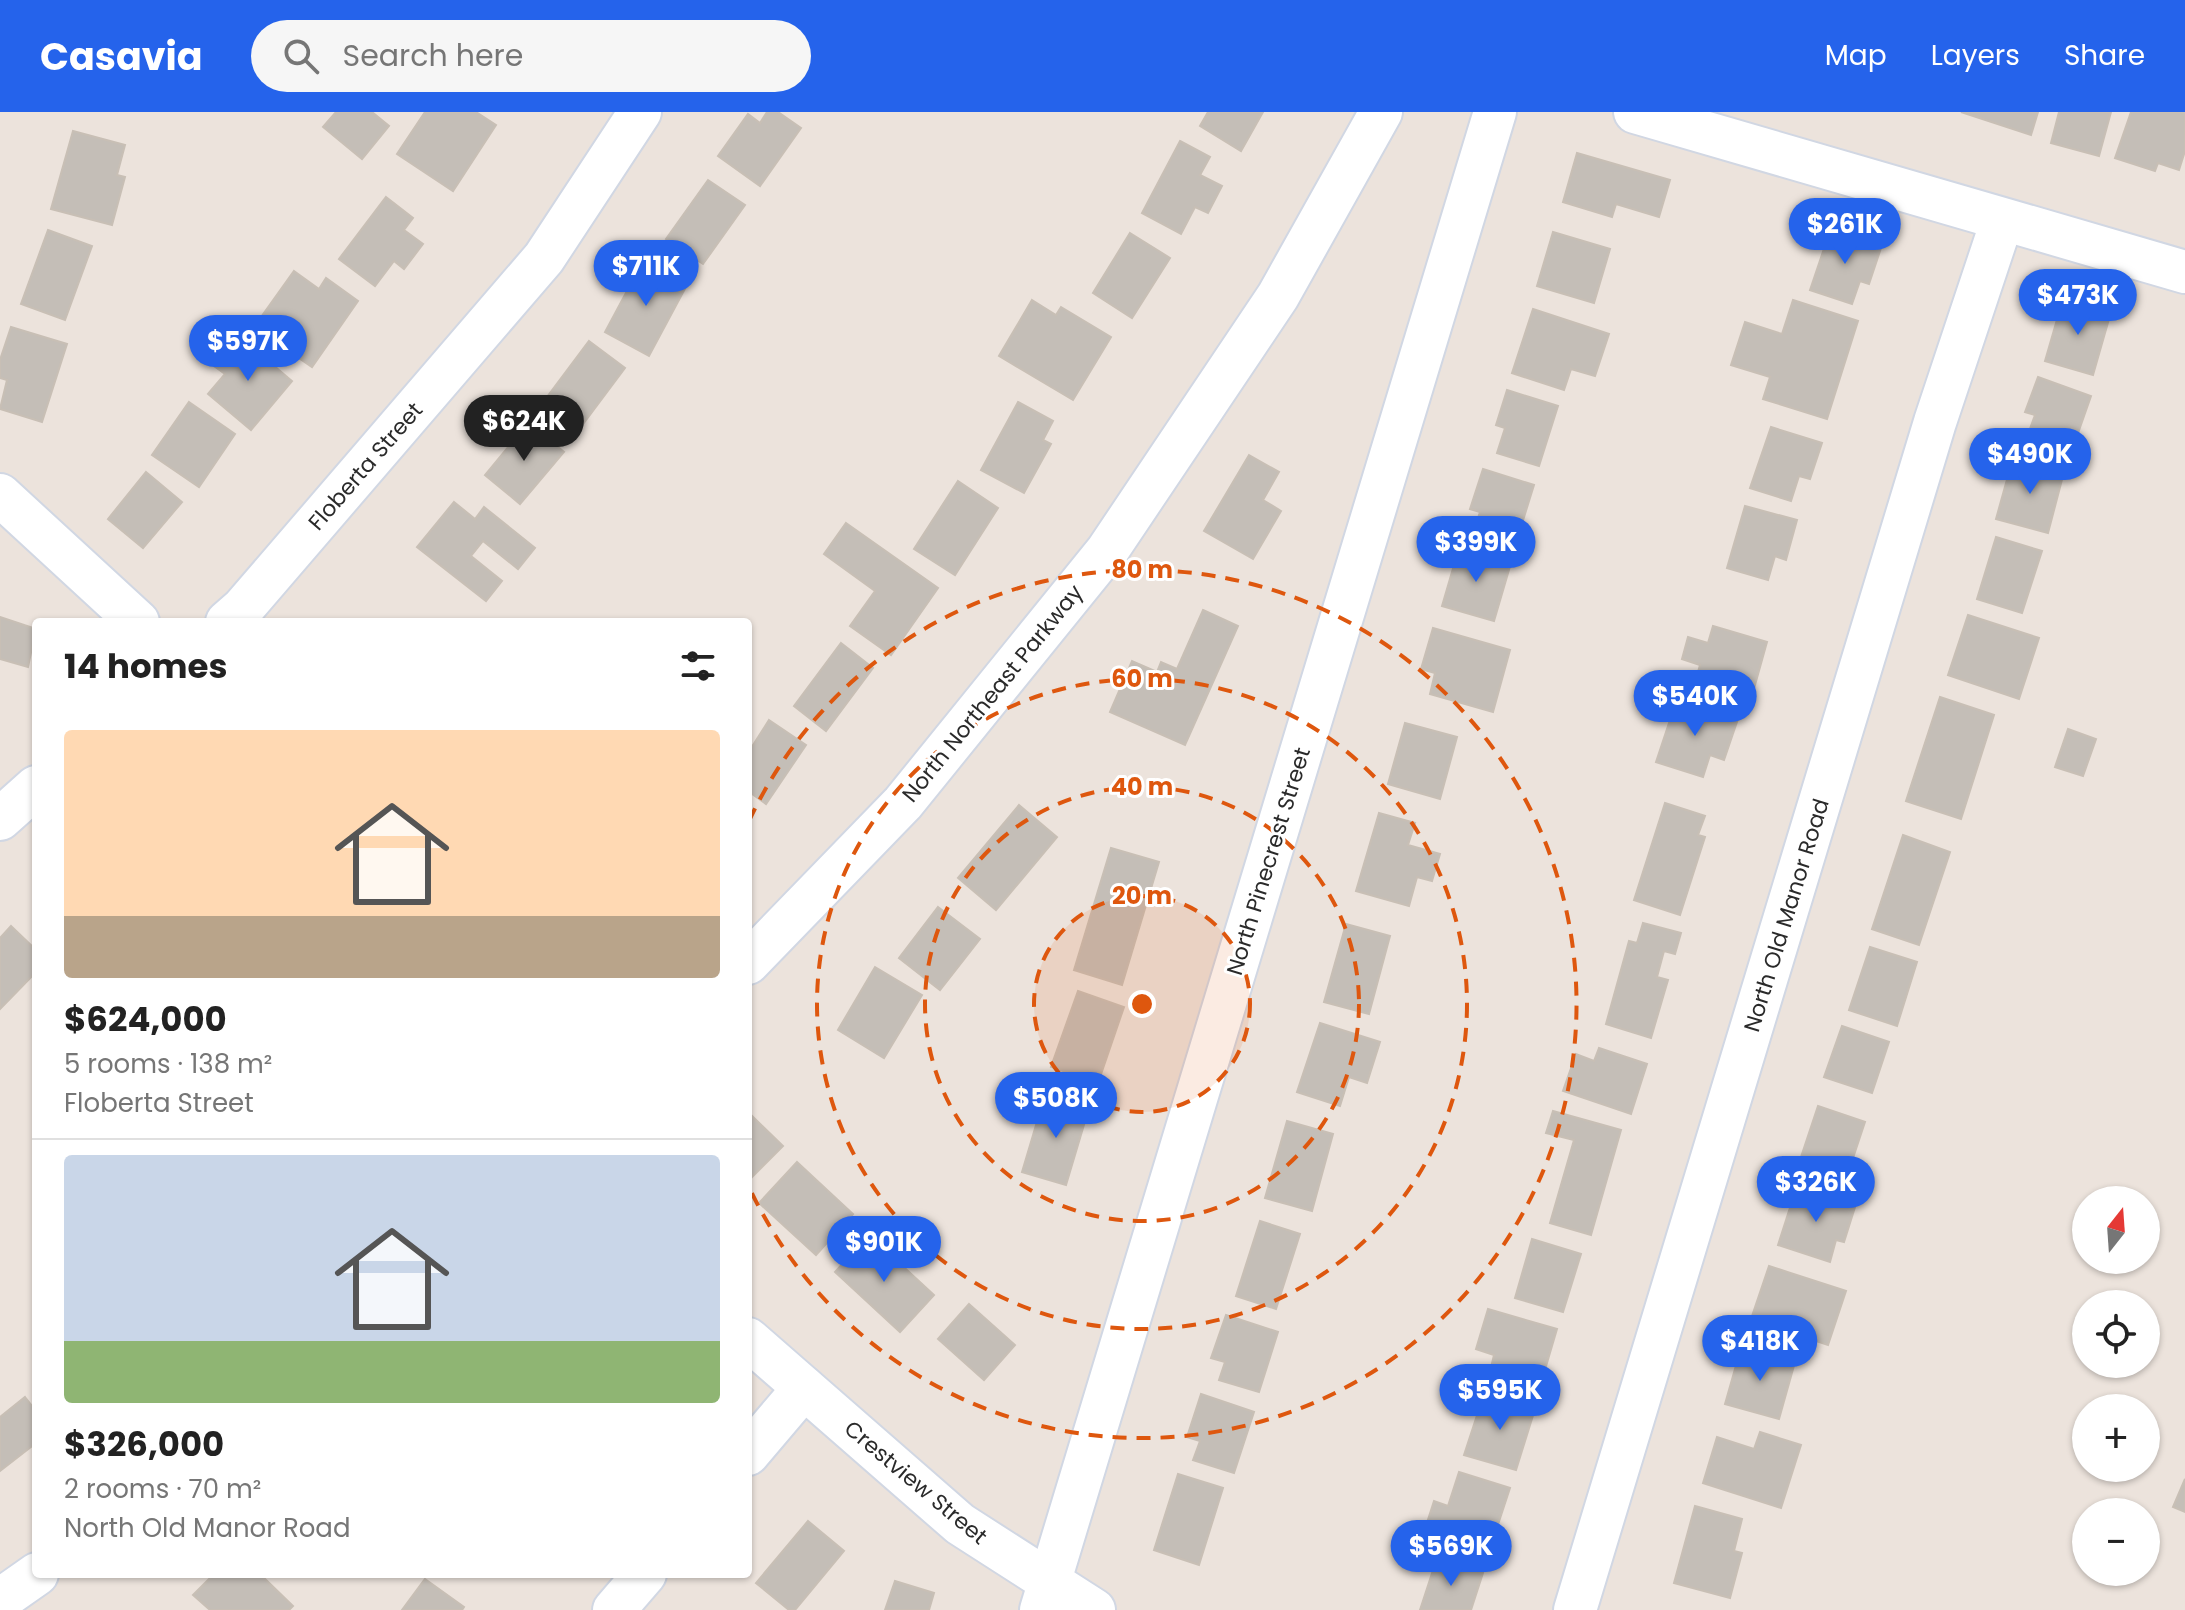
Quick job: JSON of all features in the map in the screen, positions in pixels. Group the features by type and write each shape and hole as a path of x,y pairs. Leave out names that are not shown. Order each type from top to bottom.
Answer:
{"street":[{"name":"Floberta Street","path":"232,618 544,258 640,112"},
{"name":"North Northeast Parkway","path":"752,959 903,803 1107,551 1278,296 1381,112"},
{"name":"North Pinecrest Street","path":"1046,1596 1495,112"},
{"path":"1635,112 2185,272"},
{"name":"North Old Manor Road","path":"1575,1610 1935,422 2002,221"},
{"path":"0,495 134,618"},
{"path":"0,819 32,791"},
{"name":"Crestview Street","path":"752,1342 1046,1596 1094,1610"},
{"path":"752,1449 804,1388"},
{"path":"0,1600 32,1578"},
{"path":"614,1610 642,1578"}],"building":[{"path":"336,112 372,112 389,126 362,159 323,127"},
{"path":"425,112 476,112 496,125 453,191 397,154"},
{"path":"767,112 778,112 801,128 760,186 718,156 748,114 760,123"},
{"path":"1208,112 1263,112 1241,151 1200,126"},
{"path":"1961,112 2038,112 2031,135"},
{"path":"2059,112 2111,112 2099,156 2051,143"},
{"path":"2131,112 2185,112 2185,151 2179,170 2158,163 2155,171 2115,158"},
{"path":"73,131 125,145 117,175 125,177 112,225 51,209"},
{"path":"1180,141 1210,157 1200,175 1222,186 1208,213 1195,207 1181,234 1142,213"},
{"path":"1577,153 1670,180 1659,217 1616,204 1612,217 1563,202"},
{"path":"708,180 745,205 703,264 666,239"},
{"path":"386,197 413,218 404,230 423,244 404,269 394,261 375,286 339,259"},
{"path":"1831,228 1882,245 1869,284 1860,281 1852,304 1810,290"},
{"path":"48,230 92,246 65,320 21,304"},
{"path":"1553,232 1610,249 1594,303 1537,286"},
{"path":"1130,233 1170,258 1132,318 1093,293"},
{"path":"643,261 687,285 649,356 605,332"},
{"path":"294,271 319,289 326,278 358,301 312,367 254,327"},
{"path":"2063,299 2111,312 2093,375 2045,361"},
{"path":"1032,300 1056,315 1061,307 1111,337 1073,400 999,356"},
{"path":"1793,300 1858,321 1827,419 1763,399 1770,377 1731,365 1745,322 1782,334"},
{"path":"1533,309 1609,334 1595,376 1571,369 1564,390 1512,373"},
{"path":"11,327 67,344 42,422 0,409 7,380 0,378 0,360"},
{"path":"239,336 292,381 251,430 208,394 225,374 214,366"},
{"path":"589,341 625,368 577,432 541,405"},
{"path":"2038,377 2091,396 2070,456 2026,440 2035,415 2025,412"},
{"path":"1507,390 1558,406 1539,466 1497,453 1505,428 1496,425"},
{"path":"189,402 235,434 199,487 152,455"},
{"path":"1018,402 1053,421 1043,440 1051,444 1024,493 981,470"},
{"path":"528,423 564,452 520,504 485,475"},
{"path":"1771,427 1822,443 1810,479 1799,476 1791,501 1750,488"},
{"path":"1249,455 1279,472 1263,500 1281,511 1253,559 1204,531"},
{"path":"2013,458 2064,472 2048,533 1996,519"},
{"path":"1483,469 1534,485 1515,546 1473,533 1480,512 1470,509"},
{"path":"146,472 182,502 143,548 108,519"},
{"path":"958,481 998,508 955,575 914,549"},
{"path":"454,502 475,519 484,507 535,548 518,569 483,541 471,556 502,581 486,601 417,547"},
{"path":"1745,506 1797,520 1786,560 1775,556 1768,580 1727,568"},
{"path":"846,523 938,588 891,655 850,626 875,591 824,554"},
{"path":"1996,537 2042,551 2022,613 1977,599"},
{"path":"1459,548 1511,563 1494,621 1442,606"},
{"path":"1203,610 1238,626 1185,745 1110,712 1132,661 1157,672 1161,662 1177,669"},
{"path":"1968,615 2039,638 2019,699 1948,675"},
{"path":"0,617 32,628 28,667 0,659"},
{"path":"1713,626 1767,642 1750,703 1694,686 1700,665 1682,659 1688,637 1708,643"},
{"path":"1433,628 1510,650 1493,712 1430,694 1435,673 1421,669"},
{"path":"841,643 873,668 826,731 794,706"},
{"path":"1940,697 1994,715 1961,819 1906,801"},
{"path":"1677,699 1738,719 1724,760 1710,755 1703,777 1656,762"},
{"path":"769,720 806,745 766,804 752,794 752,747"},
{"path":"1405,723 1457,737 1440,799 1388,784"},
{"path":"2068,729 2096,739 2083,776 2055,767"},
{"path":"1665,803 1705,816 1698,835 1705,837 1680,915 1634,900"},
{"path":"1019,805 1057,837 996,910 958,878"},
{"path":"1379,813 1415,823 1408,845 1440,854 1432,881 1417,877 1409,906 1356,891"},
{"path":"1903,835 1950,852 1919,945 1872,929"},
{"path":"1111,848 1159,862 1122,985 1074,970"},
{"path":"938,907 980,939 940,990 899,958"},
{"path":"1643,923 1681,933 1675,954 1664,951 1657,977 1668,980 1651,1038 1606,1024 1629,941 1637,943"},
{"path":"1346,924 1390,936 1369,1014 1324,1002"},
{"path":"11,926 32,946 32,976 0,1009 0,938"},
{"path":"1870,947 1917,962 1897,1026 1849,1010"},
{"path":"875,967 922,995 884,1058 838,1030"},
{"path":"1078,991 1124,1007 1098,1083 1051,1067"},
{"path":"1320,1023 1380,1042 1367,1083 1349,1077 1340,1106 1297,1092"},
{"path":"1842,1026 1889,1042 1872,1093 1824,1077"},
{"path":"1599,1048 1647,1064 1631,1114 1563,1091 1576,1054 1594,1061"},
{"path":"1045,1095 1089,1108 1066,1185 1022,1172"},
{"path":"1818,1106 1865,1122 1845,1182 1798,1166"},
{"path":"1553,1111 1621,1130 1591,1235 1550,1223 1574,1140 1546,1133"},
{"path":"752,1116 783,1146 752,1177"},
{"path":"1287,1121 1333,1134 1312,1211 1265,1198"},
{"path":"797,1162 853,1214 816,1255 759,1203"},
{"path":"1797,1186 1856,1204 1844,1242 1836,1240 1830,1262 1778,1245"},
{"path":"1260,1221 1300,1234 1276,1309 1236,1296"},
{"path":"869,1235 934,1295 900,1332 835,1272"},
{"path":"1532,1239 1581,1254 1563,1312 1515,1298"},
{"path":"1769,1266 1846,1291 1828,1345 1751,1319"},
{"path":"969,1304 1015,1345 984,1380 938,1339"},
{"path":"1488,1309 1557,1329 1539,1390 1489,1376 1494,1355 1476,1349"},
{"path":"1226,1315 1278,1332 1259,1392 1219,1380 1225,1362 1211,1358"},
{"path":"1741,1348 1795,1362 1779,1419 1725,1404"},
{"path":"1201,1394 1254,1412 1234,1473 1193,1460 1200,1441 1187,1437"},
{"path":"1484,1394 1535,1409 1516,1470 1464,1455"},
{"path":"25,1397 32,1406 32,1446 0,1471 0,1417"},
{"path":"1760,1432 1801,1445 1781,1508 1703,1483 1717,1437 1754,1449"},
{"path":"1459,1472 1510,1488 1490,1549 1425,1529 1434,1501 1448,1506"},
{"path":"1178,1474 1223,1488 1199,1565 1154,1550"},
{"path":"2185,1479 2185,1512 2173,1507"},
{"path":"1695,1506 1742,1519 1734,1551 1742,1553 1730,1598 1674,1583"},
{"path":"808,1521 844,1551 795,1610 789,1610 756,1583"},
{"path":"1437,1558 1483,1573 1471,1610 1420,1610"},
{"path":"210,1578 264,1578 293,1606 289,1610 210,1610 193,1595"},
{"path":"425,1579 464,1607 462,1610 402,1610"},
{"path":"895,1581 934,1593 929,1610 885,1610"}]}
